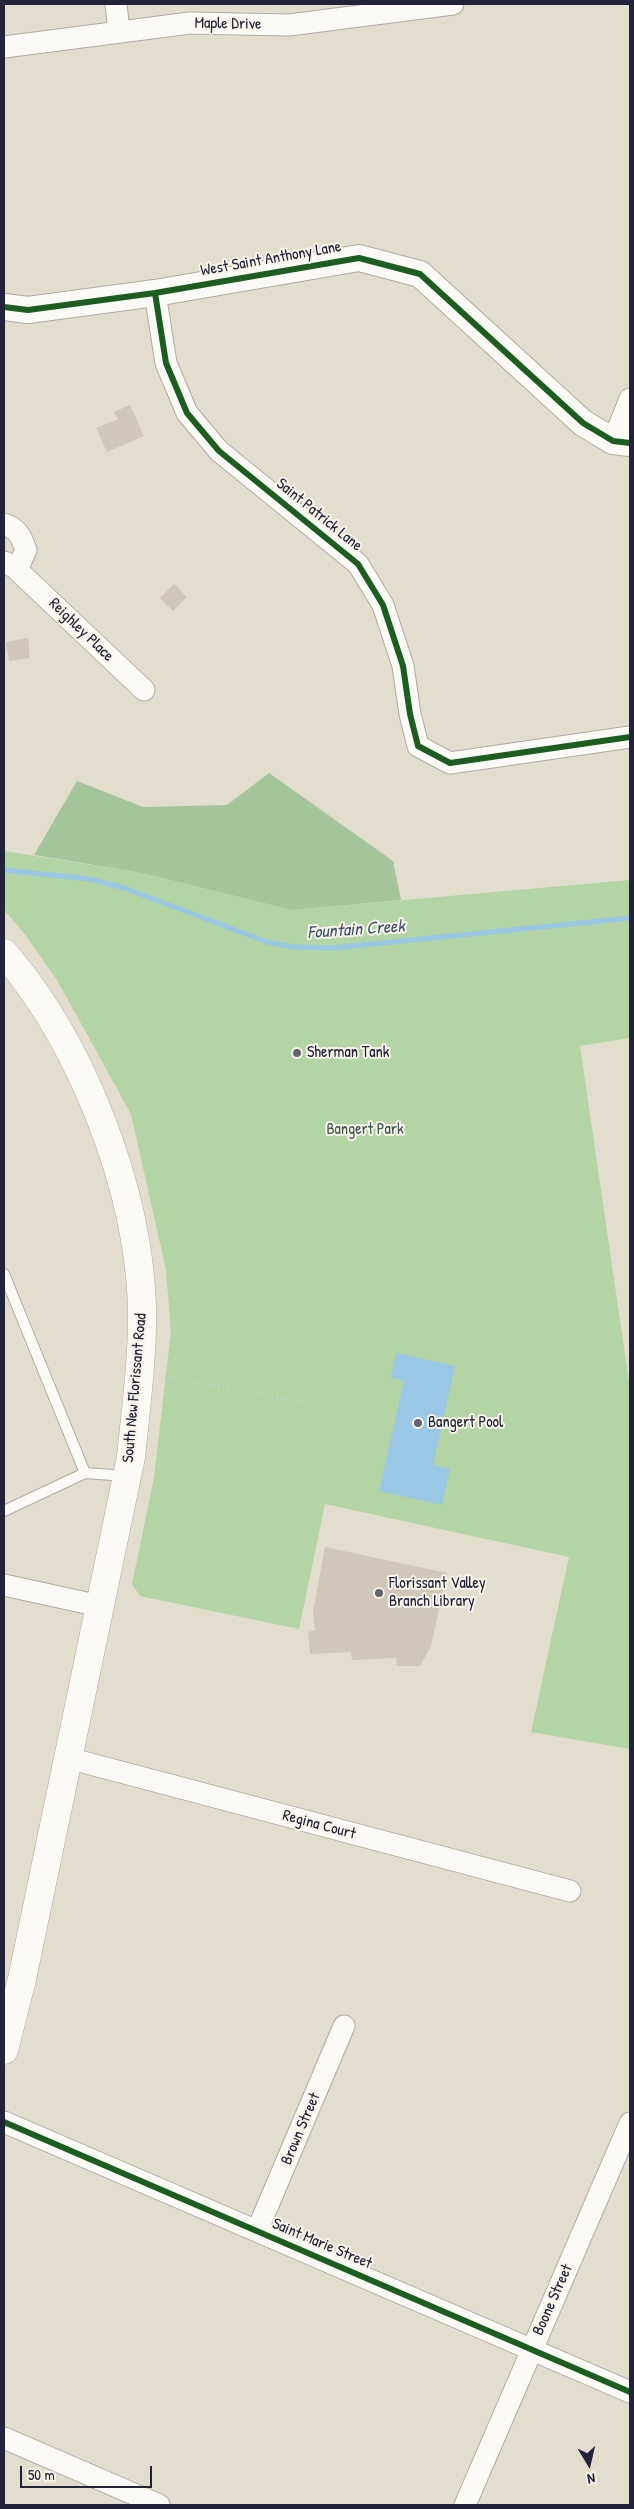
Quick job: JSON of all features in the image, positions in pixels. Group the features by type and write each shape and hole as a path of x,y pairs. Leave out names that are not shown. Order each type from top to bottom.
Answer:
{"main road":[{"name":"South New Florissant Road","path":"4,954 17,968 67,1045 108,1138 132,1218 142,1306 139,1373 127,1476 22,1979 4,2050"}],"street":[{"path":"116,4 120,31"},
{"name":"Maple Drive","path":"4,47 190,23 289,25 379,9 453,4"},
{"name":"West Saint Anthony Lane","path":"4,307 28,310 155,293 359,258 420,274 583,423 622,442"},
{"name":"Saint Patrick Lane","path":"155,293 166,363 187,413 219,451 358,564 383,605 403,666 410,714 418,746 450,763 630,736"},
{"path":"622,442 630,399"},
{"name":"Reighley Place","path":"4,524 13,527 21,534 26,550 11,566 144,690"},
{"path":"4,1585 100,1606"},
{"name":"Regina Court","path":"68,1758 570,1892"},
{"name":"Brown Street","path":"257,2231 344,2026"},
{"name":"Saint Marie Street","path":"4,2122 630,2392"},
{"name":"Boone Street","path":"465,2505 630,2123"},
{"path":"4,2438 159,2505"}],"lane":[{"path":"4,1274 85,1473"},
{"path":"4,1511 85,1473 127,1476"}],"path":[{"path":"139,1373 167,1375 317,1405"}],"green space":[{"path":"269,773 393,861 401,900 292,910 142,873 34,855 77,781 143,807 227,805"},
{"name":"Bangert Park","path":"4,851 142,873 292,910 630,880 630,1038 580,1046 630,1389 630,1749 531,1732 569,1557 325,1504 299,1629 140,1596 132,1584 154,1478 171,1331 166,1270 131,1114 57,980 24,933 4,910"}],"water":[{"name":"Bangert Pool","path":"396,1353 455,1366 433,1465 450,1469 442,1505 379,1491 404,1381 391,1378"}],"building":[{"path":"130,405 144,436 107,452 96,428 118,419 114,412"},
{"path":"174,584 187,597 173,611 160,598"},
{"path":"28,638 30,658 9,661 6,642"},
{"name":"Florissant Valley Branch Library","path":"325,1547 447,1573 431,1646 420,1666 397,1666 396,1658 352,1660 351,1652 310,1654 308,1632 315,1630 313,1612"}],"waterway":[{"name":"Fountain Creek","path":"4,870 89,879 124,888 267,942 294,947 332,948 630,918"}],"cycle path":[{"path":"4,307 28,310 155,293 359,258 420,274 583,423 613,441 630,443"},
{"path":"155,293 166,363 187,413 219,451 358,564 383,605 403,666 410,714 418,746 450,763 630,737"},
{"path":"4,2122 630,2392"}],"place":[{"name":"Sherman Tank","path":"297,1053"},
{"name":"Bangert Pool","path":"418,1423"},
{"name":"Florissant Valley Branch Library","path":"379,1593"}]}
